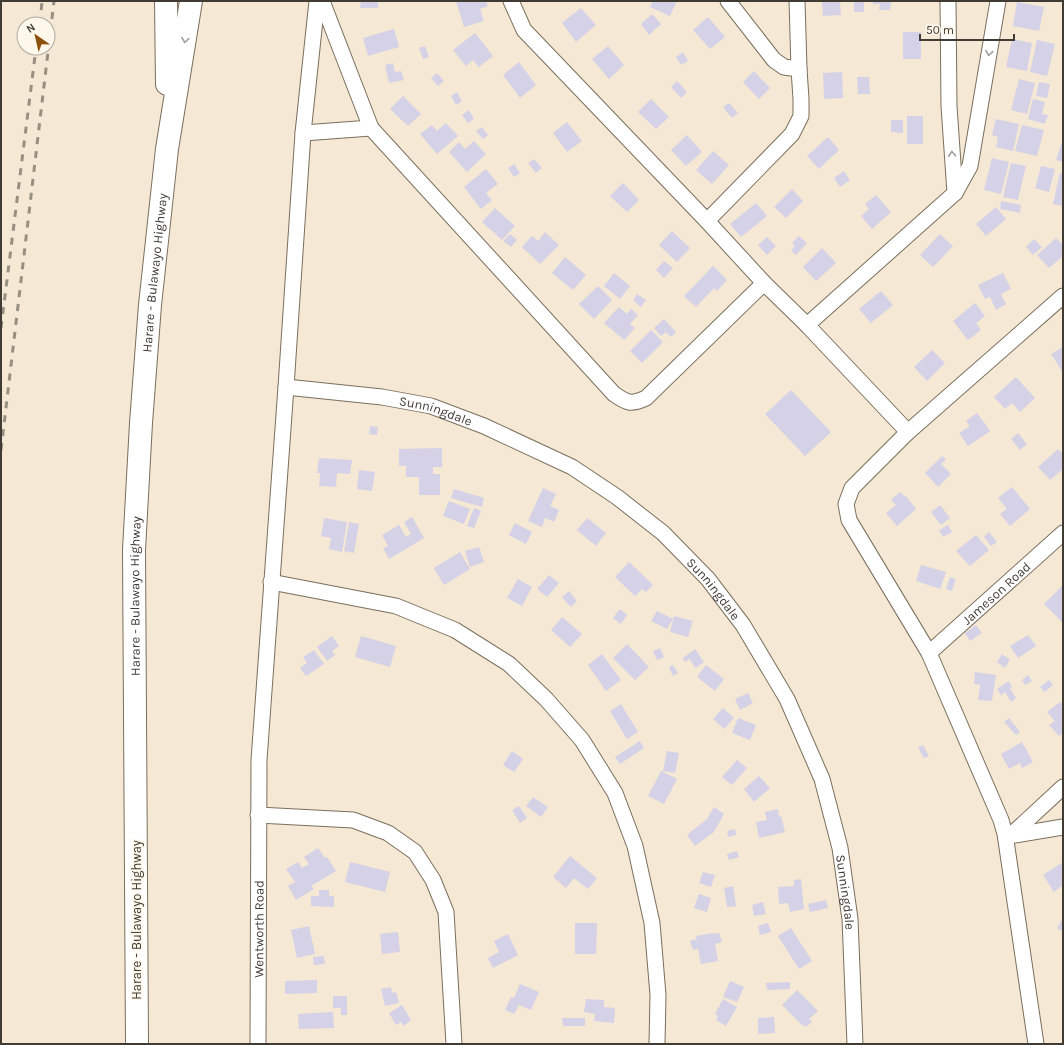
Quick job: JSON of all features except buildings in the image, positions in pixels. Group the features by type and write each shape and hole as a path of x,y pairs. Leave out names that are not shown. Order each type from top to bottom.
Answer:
{"highway":[{"name":"Harare - Bulawayo Highway","path":"166,1 167,149"},
{"name":"Harare - Bulawayo Highway","path":"137,1044 134,550 141,423 150,306 167,149 191,1"}],"street":[{"name":"Wentworth Road","path":"258,1044 258,760 286,387 303,133 317,1"},
{"path":"322,1 371,128 614,394 625,402 635,403 646,398 764,283"},
{"path":"511,1 524,30 707,221 764,283 808,325 908,432"},
{"path":"728,1 774,60 784,67 799,69"},
{"path":"707,221 792,134 801,116 797,1"},
{"path":"948,1 949,106 954,193"},
{"path":"808,325 954,193 970,166 998,1"},
{"path":"303,133 371,128"},
{"path":"1036,1044 1008,835 929,653 849,520 846,504 852,488 908,432 1063,296"},
{"name":"Sunningdale","path":"286,387 382,397 431,406 484,426 572,467 617,497 663,533 708,579 743,625 787,699 822,779 840,848 850,919 855,1044"},
{"name":"Jameson Road","path":"929,653 1063,533"},
{"path":"271,582 396,606 455,630 509,664 546,699 582,740 615,793 635,846 652,923 658,995 657,1044"},
{"path":"1008,835 1063,787"},
{"path":"258,815 353,820 388,832 415,852 433,880 446,912 454,1044"},
{"path":"1008,835 1063,827"}],"railway":[{"path":"41,16 42,1"},
{"path":"1,450 54,1"},
{"path":"1,328 35,56"}]}
